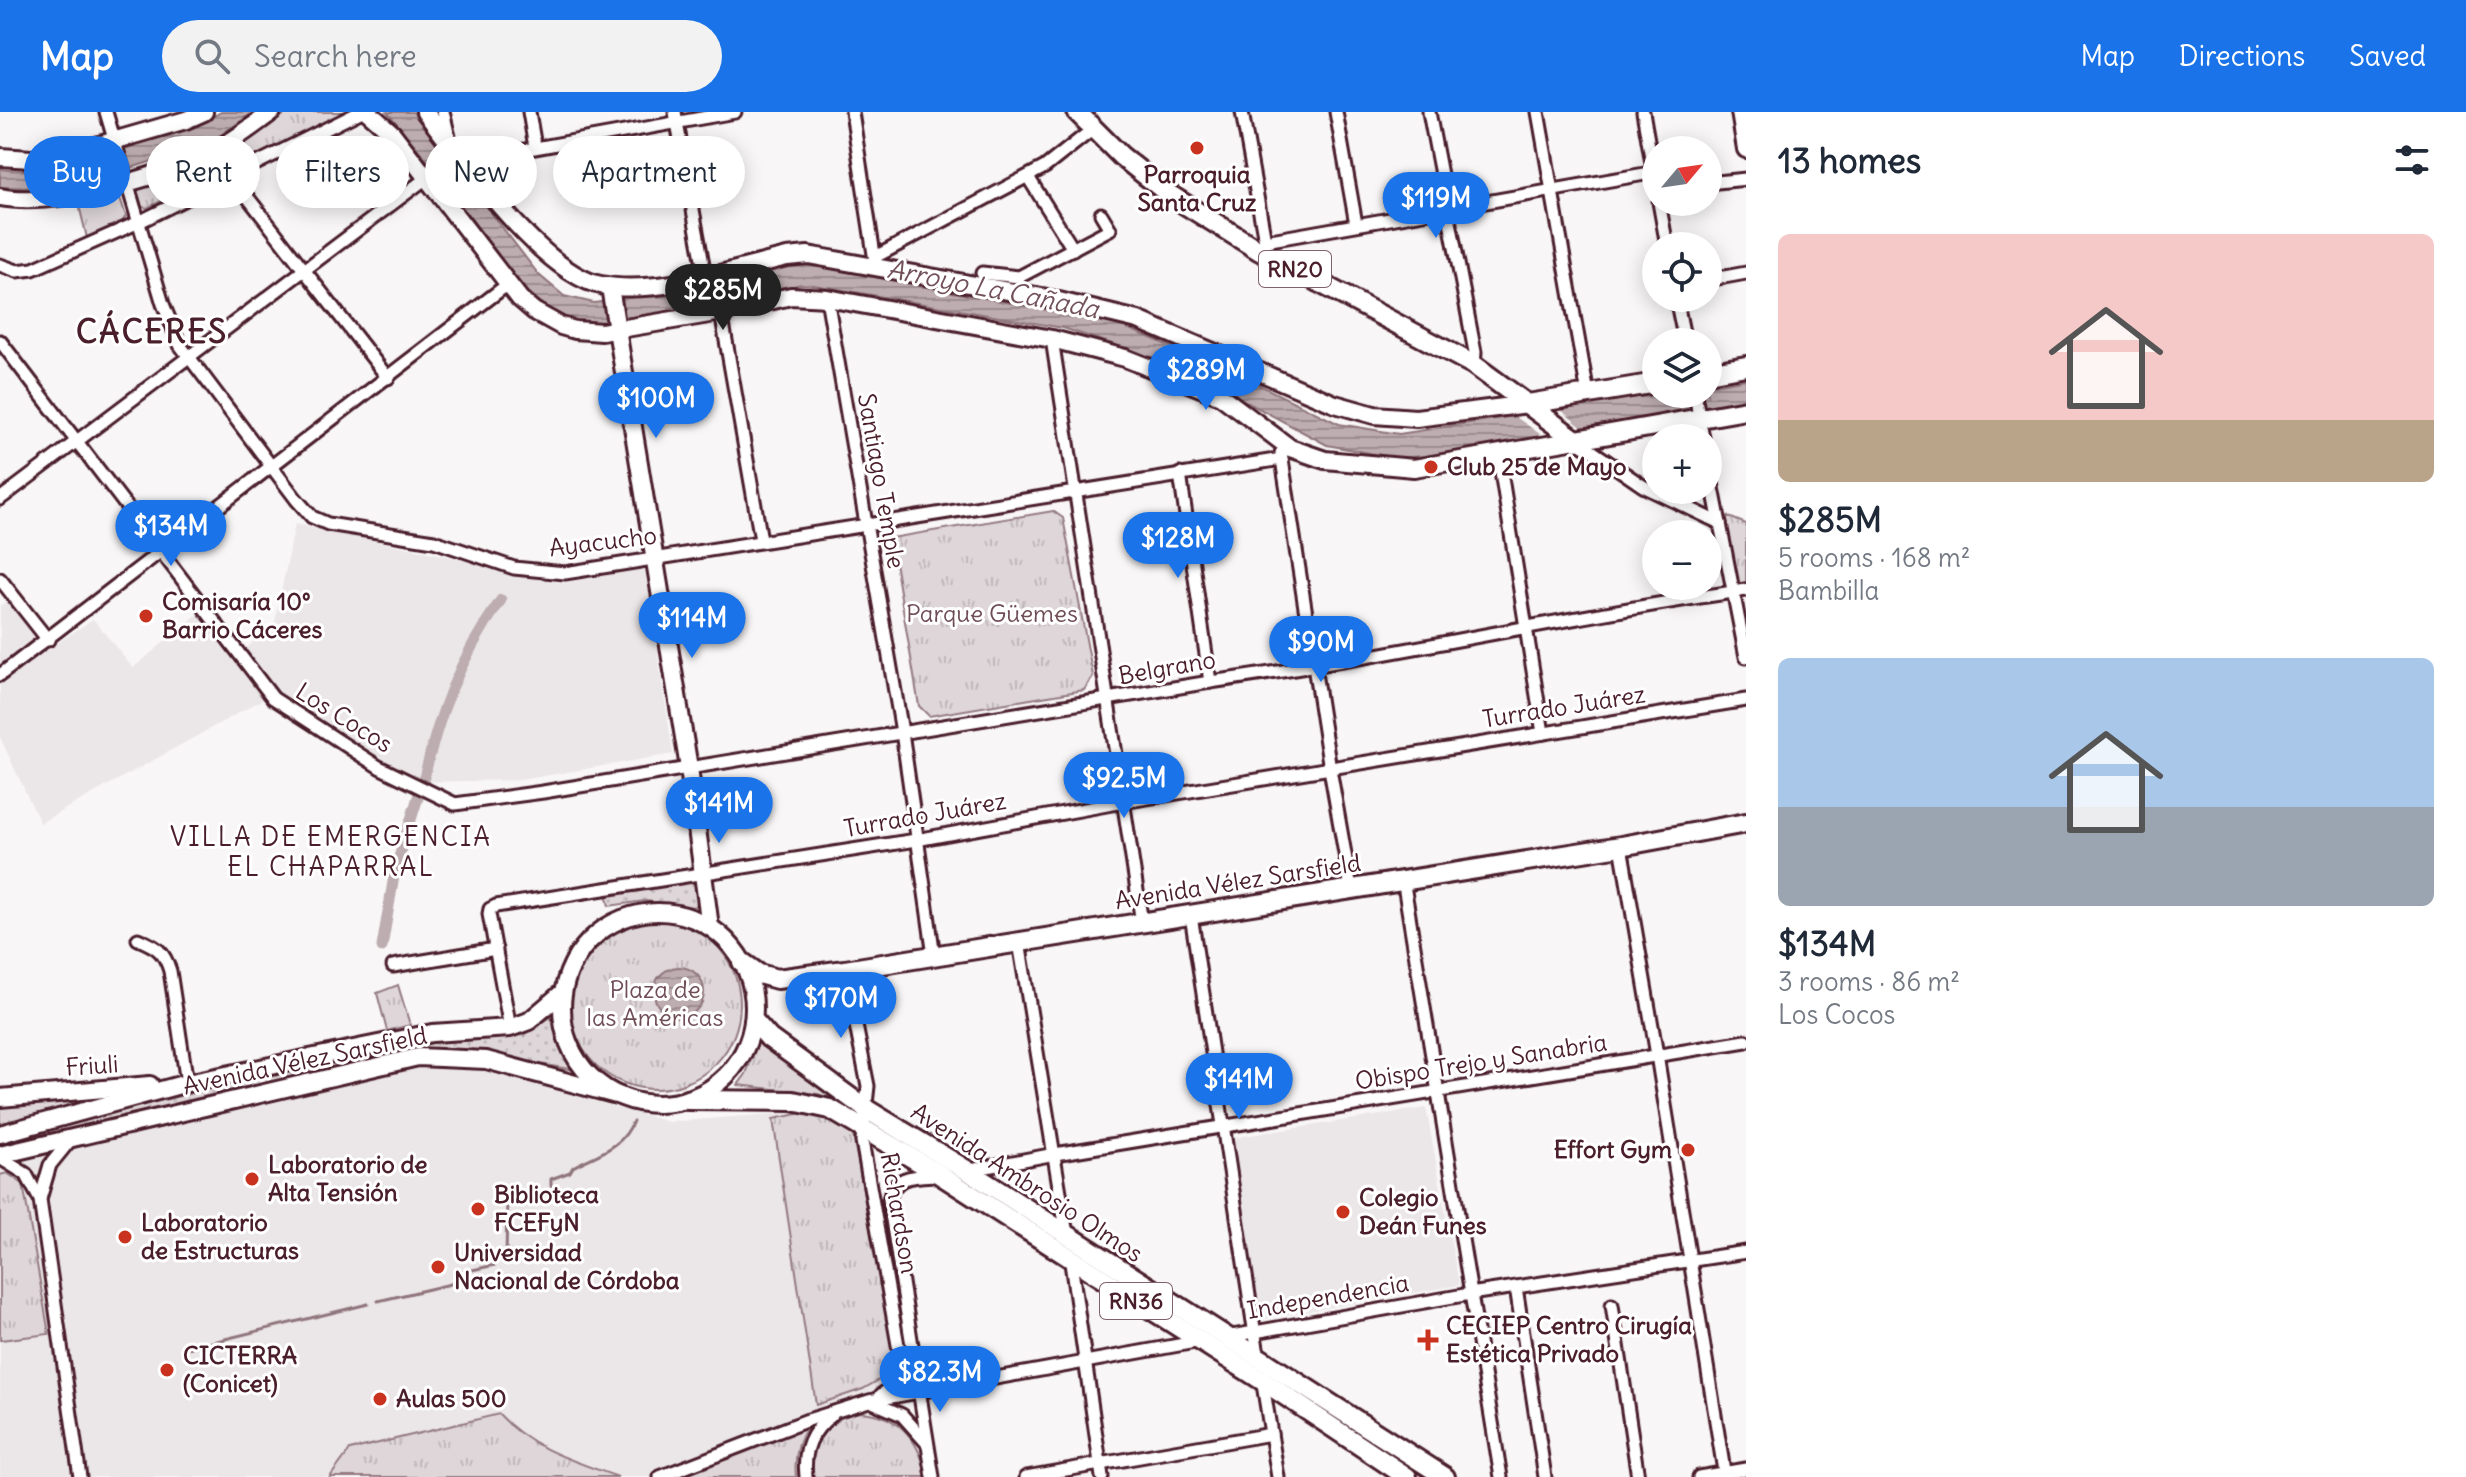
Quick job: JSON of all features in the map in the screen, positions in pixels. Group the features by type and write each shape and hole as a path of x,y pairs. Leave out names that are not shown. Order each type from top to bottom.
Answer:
{"main road":[{"path":"130,140 204,112"},
{"path":"130,178 204,156 272,112"},
{"path":"368,112 425,167"},
{"path":"425,112 444,136"},
{"name":"RN20","path":"1077,112 1153,183 1474,365 1576,440"},
{"path":"1740,112 1746,149"},
{"path":"0,157 24,159"},
{"path":"0,197 24,201"},
{"path":"455,208 508,284 534,311 561,326 590,332 721,312 791,296 827,298 1052,339 1125,358 1231,402 1279,441 1304,455 1325,460 1403,468 1425,467 1746,410"},
{"path":"502,208 554,261 611,293 787,257 808,255 875,263 1138,320 1335,404 1374,415 1416,418 1642,385"},
{"path":"611,293 689,768 710,927"},
{"path":"1722,370 1746,366"},
{"name":"Avenida Vélez Sarsfield","path":"742,962 759,974 777,979 845,970 1621,846 1746,823"},
{"name":"RN36","path":"655,911 677,913 710,927 728,942 742,962 754,999 754,1021 746,1048 735,1065 706,1092 671,1103 642,1103 620,1096 598,1083 581,1065 568,1042 562,1018 563,992 569,971 594,935 613,922 633,914 655,911"},
{"name":"Avenida Vélez Sarsfield","path":"0,1134 187,1083 432,1033 510,1028 529,1021 563,992"},
{"name":"Avenida Ambrosio Olmos","path":"754,1021 769,1038 866,1109 1445,1477"},
{"name":"Avenida Vélez Sarsfield","path":"0,1157 72,1137 418,1057 486,1060 620,1096"},
{"name":"Friuli","path":"0,1098 187,1083"},
{"name":"Avenida Ambrosio Olmos","path":"687,1100 808,1102 830,1109 939,1174 1407,1477"}],"street":[{"name":"Ayacucho","path":"106,112 113,136"},
{"path":"260,163 360,112"},
{"path":"443,112 449,136"},
{"path":"529,112 533,136"},
{"path":"537,147 676,117 735,112"},
{"path":"852,112 875,263 1028,177 1093,129"},
{"path":"1242,112 1262,246 1356,224 1642,174"},
{"path":"1336,112 1356,224"},
{"path":"1429,112 1475,352 1474,365"},
{"path":"1538,112 1588,394"},
{"path":"1643,112 1648,136"},
{"path":"676,117 705,275"},
{"path":"1028,177 1073,249"},
{"path":"0,499 425,178"},
{"path":"1722,182 1746,179"},
{"name":"Ayacucho","path":"130,192 163,304 180,345 312,517 434,541 514,568 565,573 1282,459"},
{"path":"0,265 25,271 168,208"},
{"path":"256,208 388,378"},
{"path":"982,273 1019,277 1110,229 1101,214"},
{"path":"1722,277 1746,273"},
{"path":"0,675 508,284"},
{"name":"Santiago Temple","path":"827,298 902,732 934,956"},
{"path":"721,312 761,540"},
{"path":"1052,339 1142,923"},
{"name":"Los Cocos","path":"0,341 273,698 379,767 455,804 689,768"},
{"path":"1697,408 1700,424"},
{"path":"1576,440 1643,486 1714,520"},
{"path":"1279,441 1351,888"},
{"path":"1498,453 1543,733"},
{"path":"1180,474 1210,682"},
{"path":"1722,534 1746,657"},
{"path":"0,579 48,640"},
{"name":"Belgrano","path":"689,768 1314,667 1746,590"},
{"name":"Turrado Juárez","path":"496,949 490,909 1746,700"},
{"path":"1621,846 1724,1475"},
{"path":"1403,879 1501,1477"},
{"path":"1191,915 1278,1477"},
{"path":"138,939 159,948 170,971 187,1083"},
{"path":"1019,942 1055,1154 1102,1477"},
{"path":"393,966 496,949 510,1028"},
{"name":"Richardson","path":"845,970 868,1086 862,1129 901,1362 899,1382 893,1389 869,1401"},
{"name":"Obispo Trejo y Sanabria","path":"939,1174 1746,1041"},
{"path":"40,1200 50,1165 72,1137"},
{"path":"0,1157 26,1174 40,1200 80,1477"},
{"name":"Richardson","path":"933,1477 889,1201 891,1191 903,1179 939,1174"},
{"name":"Independencia","path":"660,1477 839,1409 869,1401 1470,1294 1746,1252"},
{"path":"1516,1287 1545,1477"},
{"path":"1612,1305 1638,1477"},
{"path":"869,1401 902,1415 927,1444"},
{"path":"806,1477 804,1460 812,1435 839,1409"},
{"path":"1026,1477 1271,1434"},
{"path":"1699,1477 1746,1469"}],"shaded area":[{"path":"221,112 254,112 219,136 165,136"},
{"path":"387,112 413,112 432,136 425,136 425,157"},
{"path":"146,142 146,163 130,168 130,147"},
{"path":"0,169 24,171 24,188 0,187"},
{"path":"463,208 487,208 539,275 564,296 594,303 691,289 791,265 818,266 1115,323 1243,377 1339,424 1399,434 1642,396 1642,408 1722,408 1439,455 1396,458 1327,445 1219,387 1127,349 1063,328 801,284 699,310 605,325 584,324 560,316 533,298"},
{"path":"1746,379 1746,404 1722,408 1722,383"},
{"path":"295,524 452,557 515,575 564,583 638,569 645,571 673,754 520,780 416,782 386,764 278,694 246,649 268,626 283,631 285,626 275,622"},
{"path":"8,600 36,639 0,664 0,606"},
{"path":"199,613 267,697 40,823 0,737 0,682 93,619 133,668"},
{"path":"669,968 689,968 703,982 703,1002 689,1016 669,1016 655,1002 655,982"},
{"name":"Universidad Nacional de Córdoba","path":"406,1064 458,1066 498,1074 669,1122 812,1111 853,1135 917,1477 0,1477 0,1163"},
{"name":"Colegio Deán Funes","path":"1426,1108 1459,1285 1257,1320 1231,1138"}],"green space":[{"path":"288,112 349,112 298,136 276,136 276,147 260,154 260,136 253,136"},
{"path":"146,183 146,208 142,207 137,189"},
{"path":"80,208 123,208 126,216 122,222 87,238"},
{"name":"Parque Güemes","path":"1053,511 1063,518 1093,676 1084,690 929,716 919,706 891,538"},
{"path":"1724,515 1746,524 1746,582 1736,584"},
{"path":"692,880 697,883 700,899 695,907 645,901 609,906 606,894"},
{"name":"Plaza de las Américas","path":"655,919 687,926 715,944 733,972 740,1004 733,1036 715,1064 687,1082 655,1089 623,1082 595,1064 577,1036 570,1004 577,972 595,944 623,926"},
{"path":"398,985 410,1025 387,1031 377,993"},
{"path":"551,1017 563,1046 580,1071 461,1050 410,1051 0,1149 0,1139 410,1041 523,1035"},
{"path":"757,1043 844,1098 841,1102 818,1094 738,1085 746,1074"},
{"path":"187,1083 0,1134 0,1098"},
{"path":"812,1111 853,1135 896,1370 863,1389 816,1405 773,1119"},
{"path":"7,1173 23,1184 49,1334 0,1340 0,1175"},
{"path":"857,1412 884,1417 904,1431 918,1451 927,1477 813,1477 813,1454 821,1435 836,1421"},
{"path":"499,1414 539,1445 618,1477 330,1477 350,1450"},
{"path":"808,1426 797,1450 796,1477 674,1477"}],"pier":[{"path":"1555,405 1591,435 1550,441 1510,413"}],"waterway":[{"path":"422,787 451,689 501,600"},
{"path":"382,947 395,870 420,791"},
{"path":"551,1186 551,1179 570,1172 573,1167 616,1144 633,1121"},
{"path":"506,1263 507,1193 545,1194"},
{"path":"378,1301 455,1283 463,1272 495,1265"},
{"path":"188,1348 368,1304"}],"place":[{"name":"Parroquia Santa Cruz","path":"1197,148"},
{"name":"Club 25 de Mayo","path":"1431,467"},
{"name":"Comisaría 10º Barrio Cáceres","path":"146,616"},
{"name":"Effort Gym","path":"1688,1150"},
{"name":"Laboratorio de Alta Tensión","path":"252,1179"},
{"name":"Biblioteca FCEFyN","path":"478,1209"},
{"name":"Colegio Deán Funes","path":"1343,1212"},
{"name":"Laboratorio de Estructuras","path":"125,1237"},
{"name":"Universidad Nacional de Córdoba","path":"438,1267"},
{"name":"CECIEP Centro Cirugía Estética Privado","path":"1428,1340"},
{"name":"CICTERRA (Conicet)","path":"167,1370"},
{"name":"Aulas 500","path":"380,1399"}],"district":[{"name":"CÁCERES","path":"152,332"},
{"name":"VILLA DE EMERGENCIA EL CHAPARRAL","path":"331,852"}],"water label":[{"name":"Arroyo La Cañada","path":"993,289"}]}
